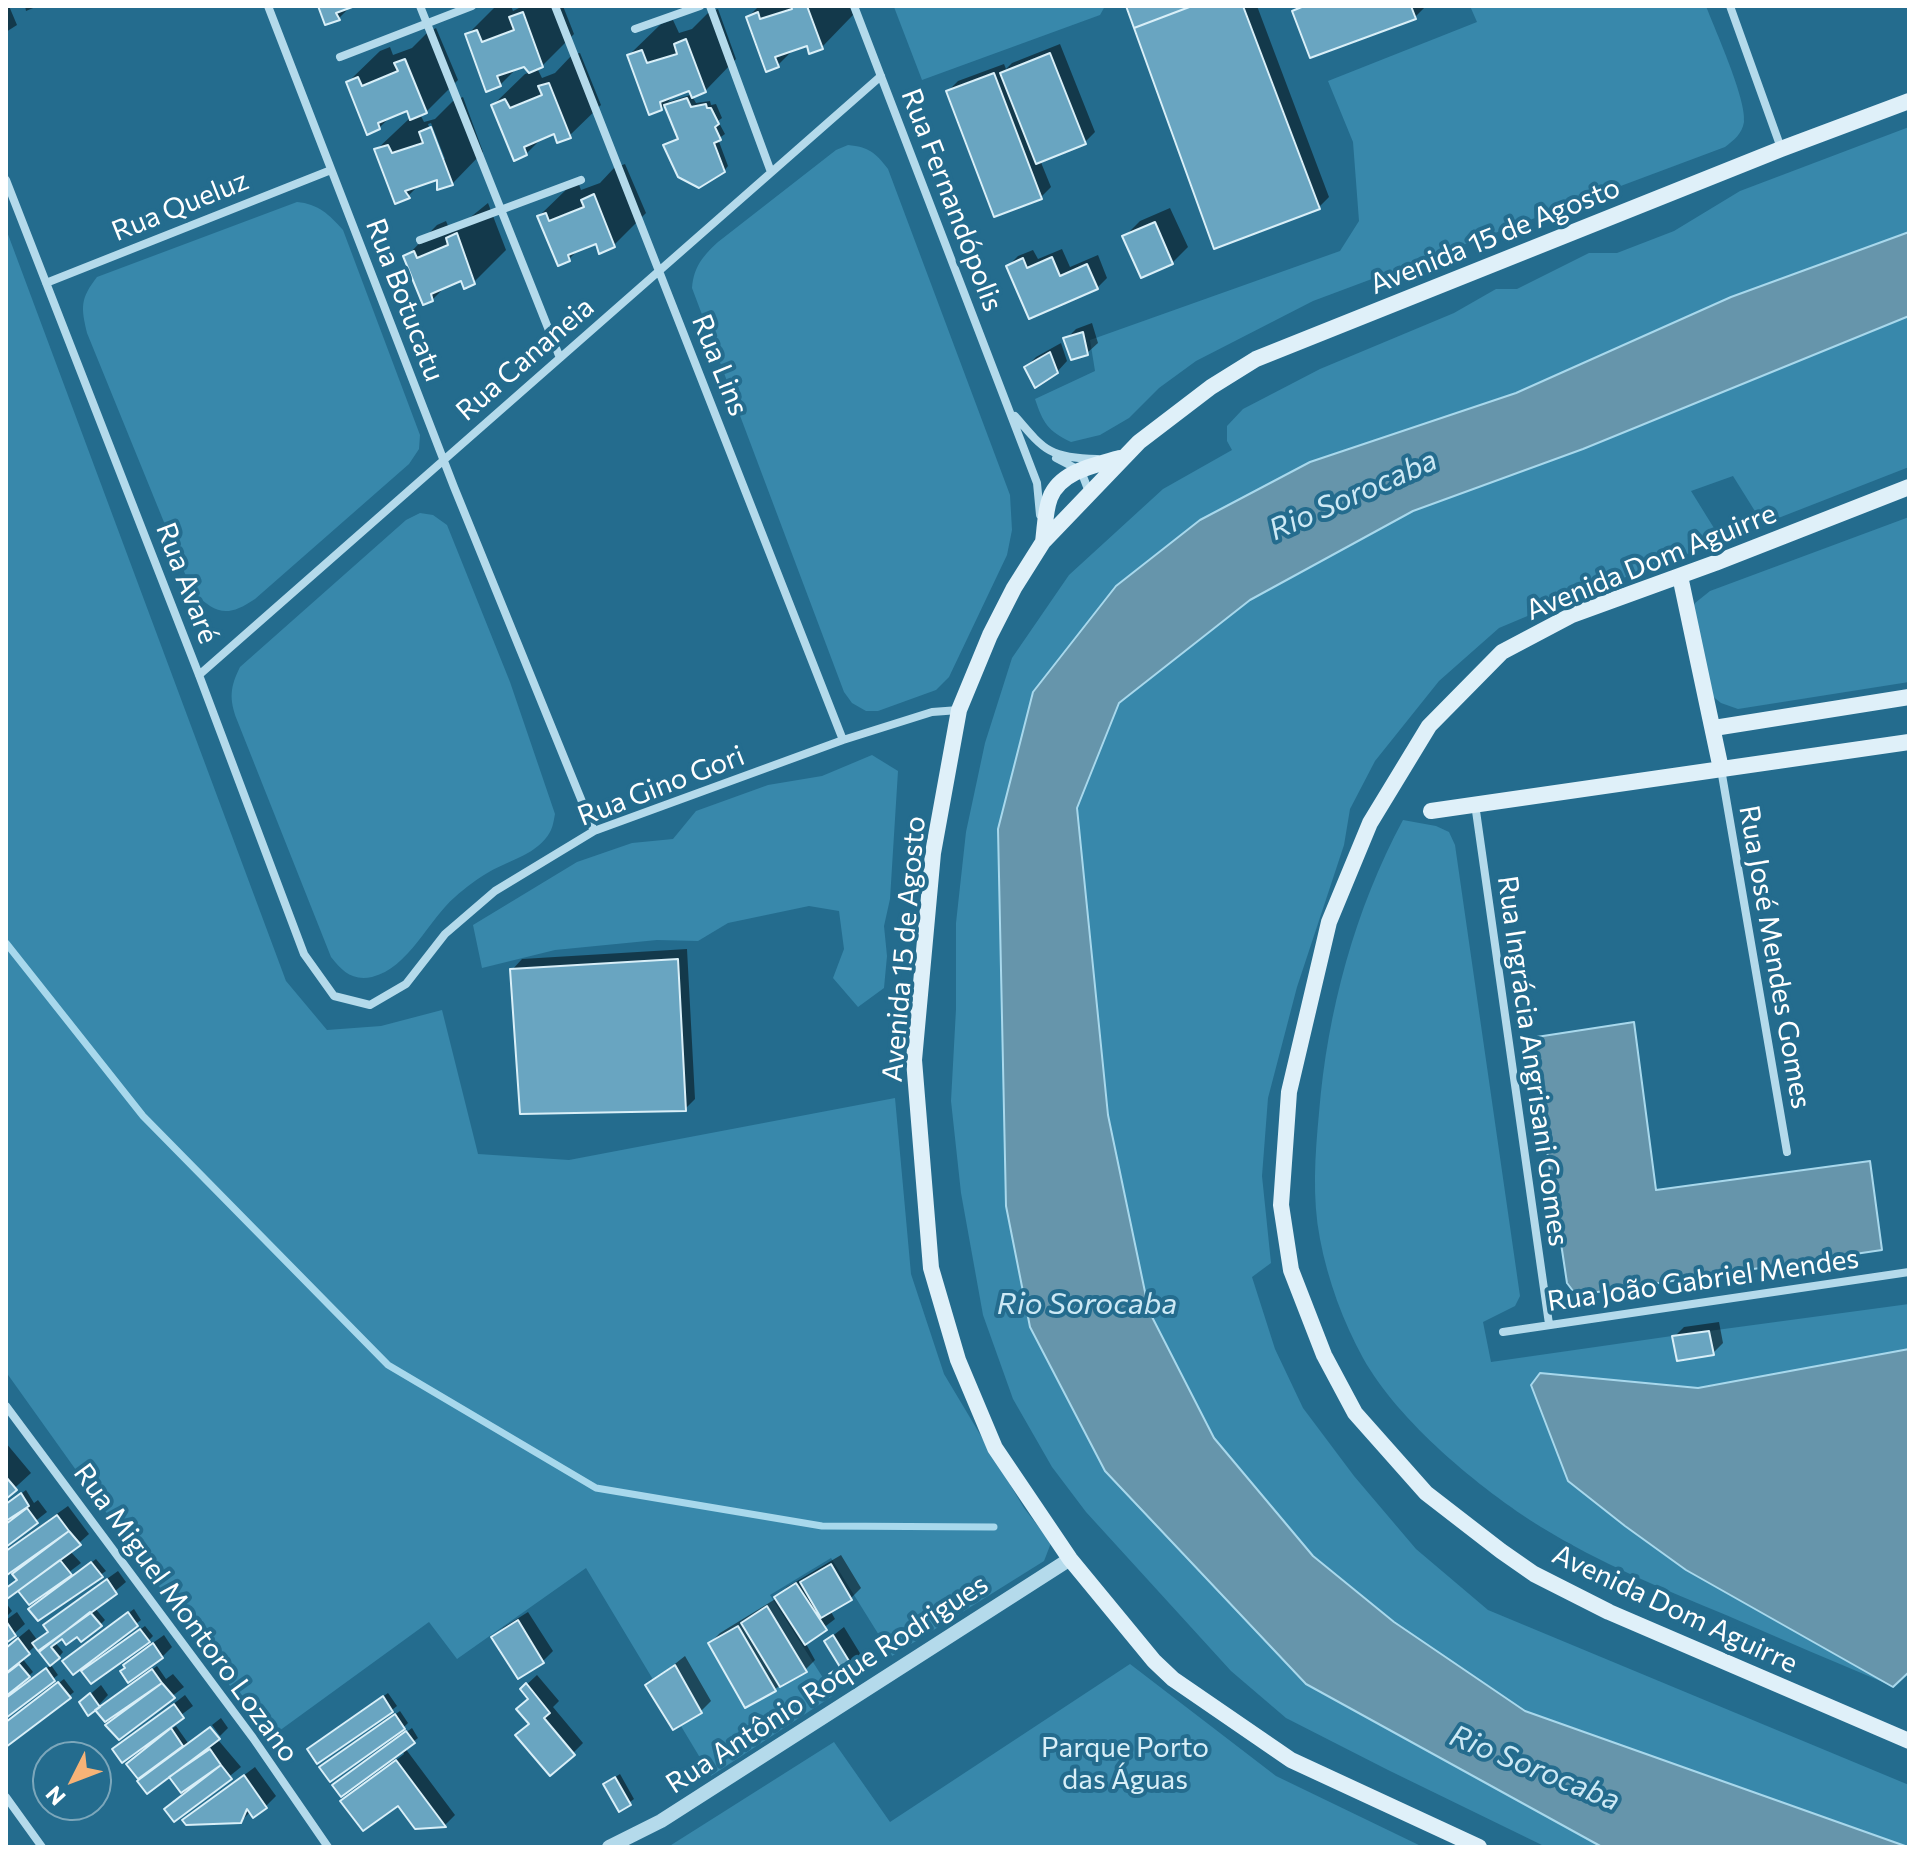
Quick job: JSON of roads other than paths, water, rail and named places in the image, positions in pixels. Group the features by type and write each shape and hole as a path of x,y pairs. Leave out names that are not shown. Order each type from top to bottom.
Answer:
{"main road":[{"name":"Avenida 15 de Agosto","path":"1479,1847 1291,1760 1173,1679 1154,1661 1070,1559 995,1448 958,1360 931,1268 914,1060 933,853 959,710 990,635 1014,588 1043,542 1121,458 1168,419 1256,359 1909,101"},
{"name":"Avenida 15 de Agosto","path":"1043,542 1050,496 1060,482 1081,471 1121,458"},
{"name":"Avenida Dom Aguirre","path":"1909,487 1572,615 1502,652 1429,726 1370,823 1329,922 1289,1092 1281,1205 1291,1270 1324,1355 1355,1413 1426,1493 1534,1574 1609,1612 1909,1741"},
{"path":"1680,576 1721,769"},
{"path":"1714,728 1909,697"},
{"path":"1431,811 1909,742"}],"street":[{"name":"Rua Botucatu","path":"268,6 444,460 594,831"},
{"path":"420,6 560,358"},
{"path":"340,57 472,6"},
{"name":"Rua Lins","path":"555,6 843,740"},
{"path":"635,29 700,6"},
{"path":"710,6 771,172"},
{"name":"Rua Fernandópolis","path":"854,6 1037,483 1043,542"},
{"path":"1730,6 1781,149"},
{"name":"Rua Cananeia","path":"199,675 881,76"},
{"name":"Rua Queluz","path":"46,283 331,170"},
{"name":"Rua Avaré","path":"6,180 304,954 334,996"},
{"path":"420,240 581,180"},
{"name":"Rua Fernandópolis","path":"1010,410 1044,449 1081,471"},
{"path":"1044,449 1073,458 1121,458"},
{"path":"1081,471 1089,492"},
{"path":"1037,483 1047,511 1062,522"},
{"name":"Rua Gino Gori","path":"334,996 370,1005 406,984 445,934 495,891 594,831 843,740 932,712 959,710"},
{"name":"Rua José Mendes Gomes","path":"1721,769 1787,1152"},
{"name":"Rua Ingrácia Angrisani Gomes","path":"1475,804 1549,1324"},
{"name":"Rua João Gabriel Mendes","path":"1503,1332 1909,1272"},
{"name":"Rua Miguel Montoro Lozano","path":"6,1406 253,1738 328,1847"},
{"name":"Rua Antônio Roque Rodrigues","path":"609,1847 661,1821 1070,1559"},
{"path":"6,1797 42,1847"}],"water":[{"name":"Rio Sorocaba","path":"1909,232 1909,316 1583,449 1413,511 1250,600 1119,703 1077,808 1108,1115 1149,1311 1214,1438 1313,1556 1394,1622 1525,1711 1908,1847 1602,1847 1306,1684 1105,1471 1030,1327 1006,1206 998,829 1033,692 1116,586 1200,520 1310,462 1516,393 1731,297"},
{"path":"1634,1022 1656,1190 1870,1161 1882,1250 1584,1294 1573,1291 1567,1283 1530,1038"},
{"path":"1909,1349 1909,1672 1893,1687 1686,1570 1568,1481 1531,1385 1540,1373 1698,1388"}],"waterway":[{"path":"6,943 143,1116 388,1365 596,1488 822,1526 994,1527"}],"park label":[{"name":"Parque Porto das Águas","path":"1125,1764"}]}
